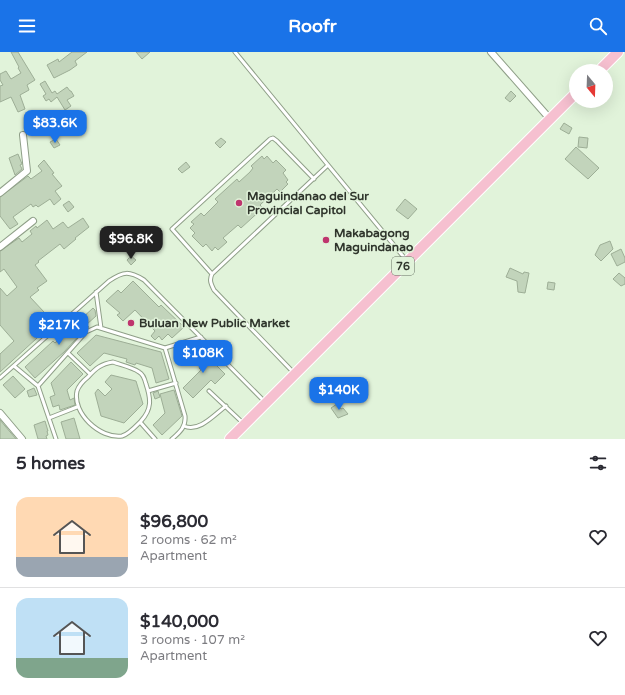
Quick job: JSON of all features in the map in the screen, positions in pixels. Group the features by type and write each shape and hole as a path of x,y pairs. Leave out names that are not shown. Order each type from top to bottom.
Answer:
{"highway":[{"path":"606,64 618,52"},
{"name":"76","path":"230,439 569,100"}],"street":[{"path":"491,52 550,119"},
{"path":"0,193 27,171 23,134"},
{"path":"0,247 33,221"},
{"path":"0,413 22,439"}],"lane":[{"path":"235,52 407,262"},
{"path":"212,274 172,229 270,139 273,138 277,141 314,179"},
{"path":"295,375 214,290 210,281 212,274 328,165"},
{"path":"0,378 109,281 122,274 130,273 144,280 266,404"},
{"path":"96,292 101,328"},
{"path":"38,386 91,328 101,328 165,348 201,337"},
{"path":"165,348 186,422 172,439"},
{"path":"68,353 90,374"},
{"path":"113,362 141,372 151,400 149,409 140,422 126,434 121,436 104,435 90,425 77,407 78,390 90,374 98,366 113,362"},
{"path":"14,366 38,386 56,439"},
{"path":"148,391 176,383"},
{"path":"209,391 245,425"},
{"path":"184,426 192,428 200,425 226,406"},
{"path":"49,418 77,407"},
{"path":"140,422 155,439"},
{"path":"103,439 104,435"}],"building":[{"path":"11,52 18,52 35,80 27,85 29,90 20,95 25,109 18,112 11,97 0,102 0,86 3,85 0,80 0,74 6,71 11,79 21,73"},
{"path":"72,52 87,52 75,61 77,65 54,78 47,65 58,59 59,62"},
{"path":"136,52 150,52 142,59"},
{"path":"45,81 52,93 55,91 57,94 67,87 74,96 67,100 71,106 65,110 57,97 51,102 49,99 46,101 43,96 46,94 40,84"},
{"path":"511,91 516,96 510,102 505,98"},
{"path":"78,118 81,123 76,126 73,121"},
{"path":"564,123 572,128 569,134 560,129"},
{"path":"579,137 588,138 587,148 578,147"},
{"path":"221,138 226,142 220,148 215,143"},
{"path":"56,139 60,145 54,148 50,142"},
{"path":"576,147 599,168 588,179 565,159"},
{"path":"18,154 22,164 20,165 22,169 15,175 9,158"},
{"name":"Maguindanao del Sur Provincial Capitol","path":"262,156 264,159 267,156 273,163 276,160 286,170 283,173 288,180 286,182 288,184 280,192 277,189 260,205 263,208 241,228 238,225 223,238 227,242 218,250 215,247 212,251 206,244 203,247 192,236 195,233 190,228 194,224 191,222 201,213 204,216 218,202 215,199 237,179 239,182 250,172 253,168 251,166"},
{"path":"44,160 54,173 52,174 62,186 55,191 61,199 54,205 50,199 38,207 36,205 33,207 31,204 13,217 18,224 10,229 0,216 0,197 28,176 31,179 42,171 38,166"},
{"path":"186,162 190,167 182,173 178,169"},
{"path":"405,199 417,209 408,219 396,210"},
{"path":"69,201 74,207 68,212 63,205"},
{"path":"83,218 89,227 64,249 60,244 35,265 47,281 37,288 39,290 30,297 44,312 40,317 49,327 0,372 0,354 14,341 0,325 0,288 7,296 17,287 4,269 0,272 0,251 19,238 22,242 32,234 30,231 36,226 37,228 47,220 53,229 63,222 68,228"},
{"path":"610,241 613,249 601,261 595,255 600,245"},
{"path":"621,249 625,262 617,266 611,254"},
{"path":"131,256 136,260 131,265 127,260"},
{"path":"510,268 523,274 524,272 529,273 525,293 518,292 517,281 506,277"},
{"path":"619,273 625,278 625,284 621,286 613,279"},
{"path":"133,281 159,307 161,305 184,327 172,338 168,334 162,340 159,336 155,340 151,336 155,331 135,310 123,321 117,315 120,313 106,301 118,290 121,293"},
{"path":"548,282 555,283 554,290 547,289"},
{"path":"93,308 96,316 86,325 89,327 84,330 64,352 35,378 25,367 53,341 55,343"},
{"path":"96,335 161,352 169,379 156,383 152,368 136,363 135,365 126,362 127,359 104,353 90,366 77,353"},
{"path":"196,347 207,359 209,358 225,374 215,384 211,380 193,398 183,388 201,370 199,368 201,365 190,353"},
{"path":"71,362 83,374 67,390 70,400 74,398 75,405 60,410 59,405 53,407 50,397 55,395 51,383"},
{"path":"111,375 136,381 143,404 124,423 101,416 95,393 98,389 105,396 112,389 105,382"},
{"path":"13,376 25,389 15,398 3,385"},
{"path":"356,386 360,391 356,395 352,390"},
{"path":"34,388 37,395 29,397 27,391"},
{"path":"174,390 182,416 162,435 153,425 165,413 160,394"},
{"path":"158,391 160,397 155,399 153,393"},
{"path":"337,404 348,414 338,418 331,408"},
{"path":"74,418 80,439 66,439 61,422"},
{"path":"0,420 5,426 16,439 0,439"},
{"path":"45,421 48,431 48,435 46,436 47,439 38,439 34,425"}],"place":[{"name":"Maguindanao del Sur Provincial Capitol","path":"239,203"},
{"name":"Makabagong Maguindanao","path":"326,240"},
{"name":"Buluan New Public Market","path":"131,323"}]}
